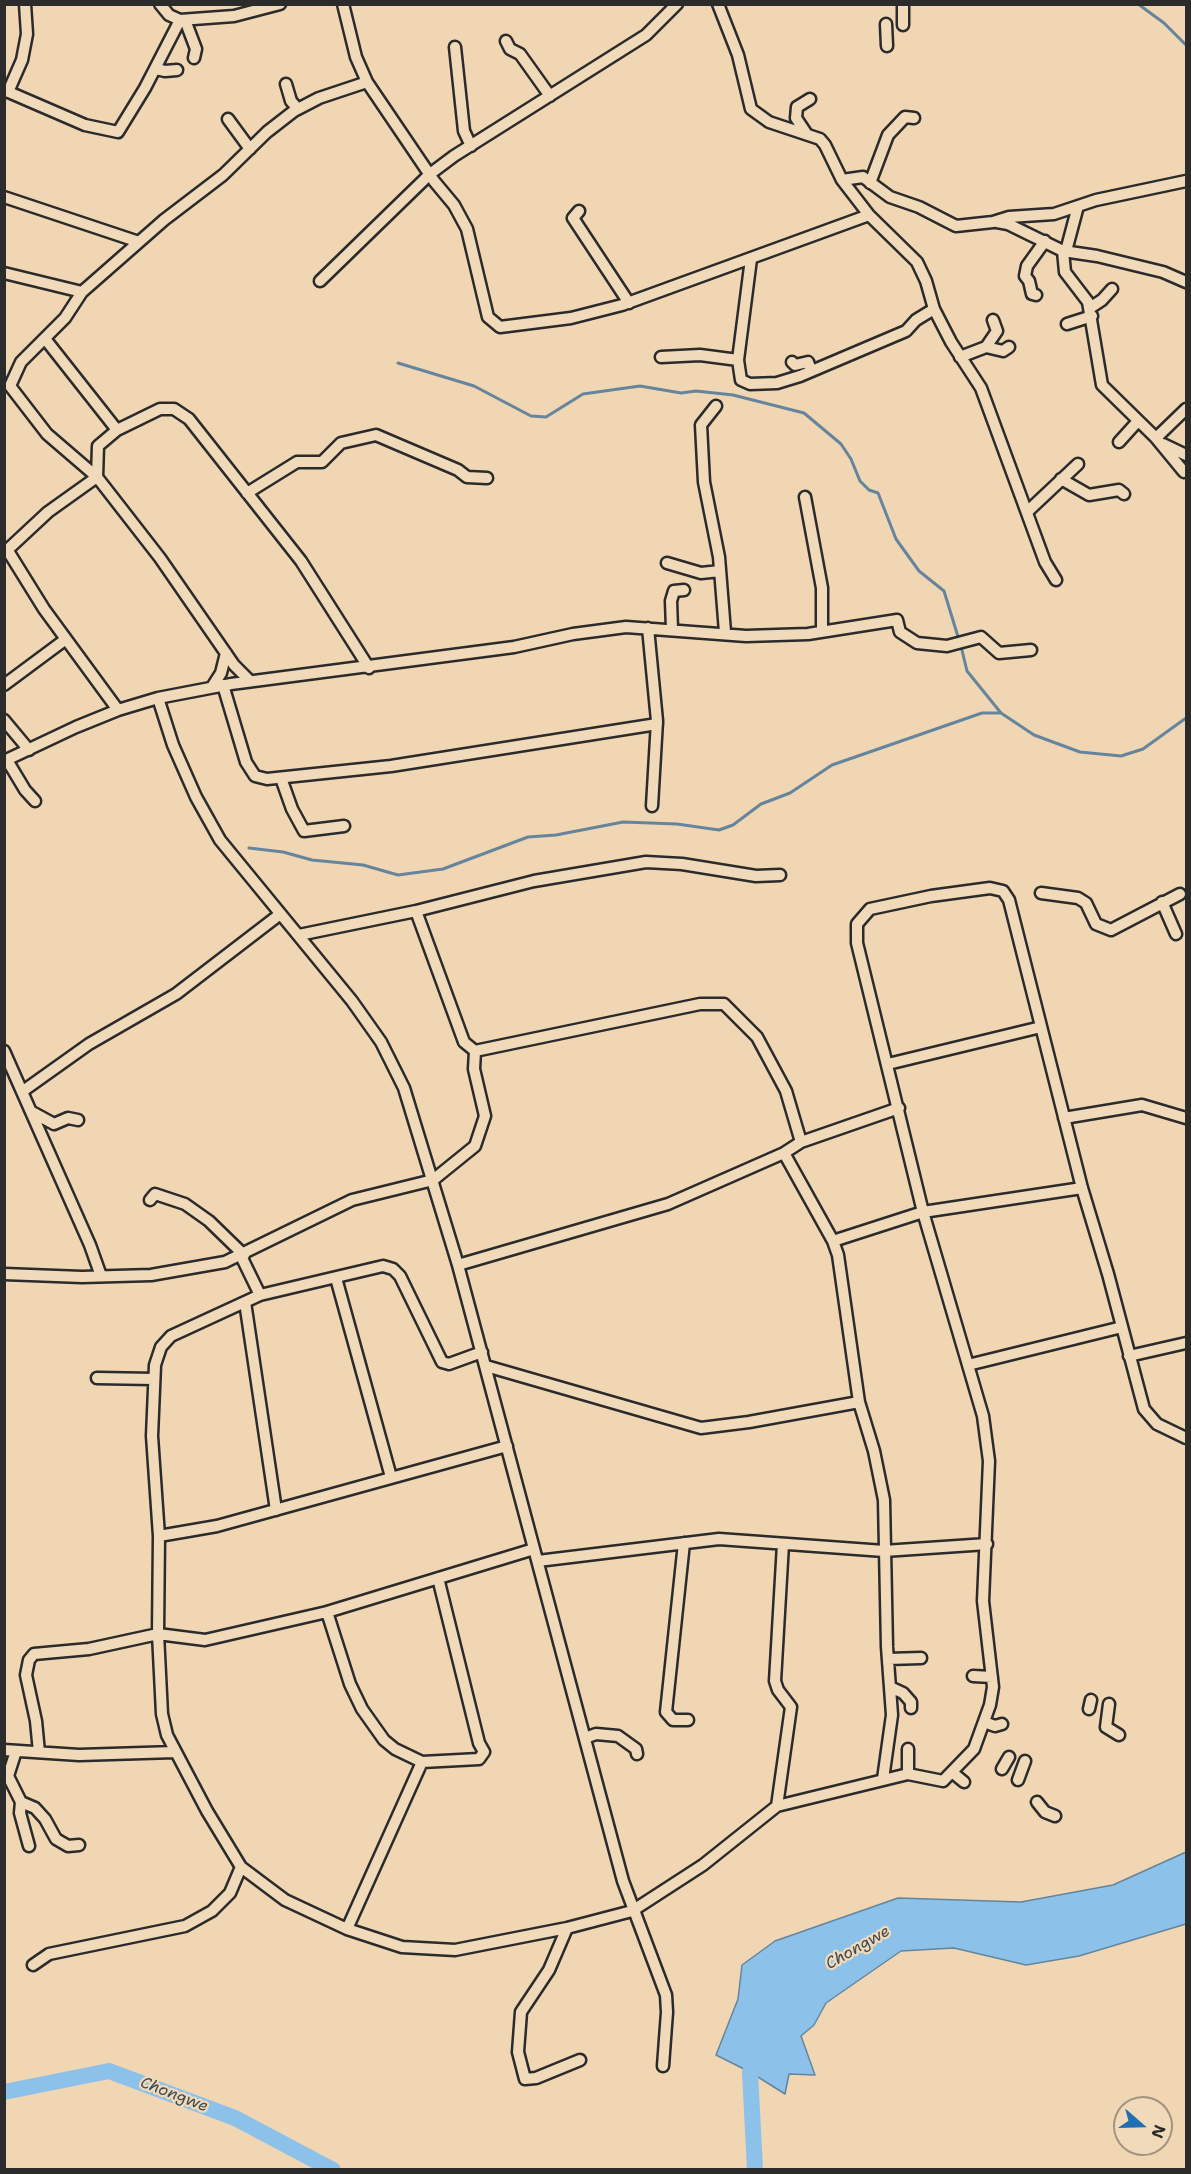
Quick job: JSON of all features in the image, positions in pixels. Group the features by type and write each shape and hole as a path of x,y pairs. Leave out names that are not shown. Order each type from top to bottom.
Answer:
{"street":[{"path":"25,4 27,34 22,60 6,91 85,125 115,132 121,129 182,20"},
{"path":"160,4 169,15 182,20 234,16 280,4"},
{"path":"343,4 356,57 367,82 454,205 468,229 488,317 494,324 506,328 571,318 629,303 869,215"},
{"path":"320,281 430,174 646,34 677,4"},
{"path":"718,4 738,55 751,109 769,122 820,138 842,180 869,215 917,262 926,281 934,309 988,403 1045,562 1056,580"},
{"path":"903,5 903,25"},
{"path":"182,20 196,49 194,58"},
{"path":"886,24 887,46"},
{"path":"506,41 510,49 520,54 550,96"},
{"path":"455,48 464,131 471,146"},
{"path":"156,69 165,72 177,70"},
{"path":"249,681 226,653 160,558 97,477 47,434 10,386 21,362 46,340 65,318 82,292 139,242 223,175 298,109 319,98 367,82"},
{"path":"286,84 291,101 298,109"},
{"path":"806,134 796,118 797,107 810,99"},
{"path":"870,183 888,135 905,117 914,118"},
{"path":"228,119 250,149"},
{"path":"842,180 863,177 890,197 920,207 956,225 993,222 1008,224 1064,251 1163,272 1186,282"},
{"path":"993,222 1009,217 1054,214 1078,206 1186,181"},
{"path":"4,197 139,242"},
{"path":"1078,206 1064,251 1065,272 1091,312 1102,385 1157,440 1184,472"},
{"path":"579,211 573,218 629,303"},
{"path":"1036,295 1032,294 1029,281 1025,276 1027,266 1045,241"},
{"path":"751,259 738,360 741,380 750,384 777,383 812,370 906,331 916,320 934,309"},
{"path":"4,273 82,292"},
{"path":"1067,324 1091,312 1112,289"},
{"path":"986,347 997,331 993,320"},
{"path":"46,340 117,430"},
{"path":"960,357 986,347 1003,351 1009,347"},
{"path":"660,357 700,355 738,360"},
{"path":"792,362 795,365 808,362 812,370"},
{"path":"716,406 701,425 704,482 720,571 725,632"},
{"path":"97,477 98,446 117,430 160,409 174,409 189,419 301,561 369,668"},
{"path":"1157,440 1186,409"},
{"path":"1119,442 1137,421"},
{"path":"247,493 297,462 322,462 341,443 376,435 458,470 467,477 487,478"},
{"path":"1157,440 1186,455"},
{"path":"1028,512 1078,464"},
{"path":"97,477 48,512 6,552 118,710"},
{"path":"1061,479 1089,495 1119,490 1124,494"},
{"path":"805,497 822,588 822,630"},
{"path":"667,563 701,573 720,571"},
{"path":"672,629 671,601 674,591 684,590"},
{"path":"35,801 6,761 118,710 158,698 249,681 369,668 514,647 573,634 626,627 725,632 746,636 808,634 897,620 900,632 917,643 947,646 981,637 999,653 1031,650"},
{"path":"648,628 657,724 652,806"},
{"path":"4,685 66,639"},
{"path":"226,653 217,686 250,768 255,776 267,779 391,766 657,724"},
{"path":"158,698 196,797 220,840 279,915 299,935 352,1001 381,1042 404,1088 486,1366 632,1911 658,1969 666,1995 668,2012 663,2066"},
{"path":"4,720 29,750"},
{"path":"281,778 292,809 304,831 344,826"},
{"path":"299,935 416,911 534,881 645,862 682,864 756,876 780,875"},
{"path":"482,1352 449,1364 441,1362 404,1283 393,1269 383,1266 260,1295 171,1336 162,1347 155,1365 152,1436 159,1536 158,1634 162,1714 167,1735 241,1867 285,1900 347,1929 402,1947 455,1950 567,1928 632,1911 703,1865 777,1806 908,1774 943,1781 974,1749 990,1705 992,1677 983,1601 989,1461 983,1416 923,1212 857,943 856,924 870,909 960,891 990,888 1003,891 1013,910 1082,1188 1144,1409 1157,1424 1186,1438"},
{"path":"1041,893 1078,898 1086,903 1096,924 1111,930 1180,894"},
{"path":"1162,902 1176,934"},
{"path":"416,911 464,1042 475,1051"},
{"path":"23,1091 90,1044 176,994 279,915"},
{"path":"475,1051 700,1004 724,1004 757,1037 786,1091 801,1142"},
{"path":"888,1064 1041,1027"},
{"path":"4,1051 90,1245 101,1276"},
{"path":"4,1274 151,1275 225,1262 243,1256 352,1200 433,1180 475,1146 485,1116 474,1069 475,1051"},
{"path":"1064,1118 1142,1105 1186,1118"},
{"path":"458,1265 668,1204 784,1153 801,1142 899,1108"},
{"path":"32,1112 54,1124 68,1118 78,1120"},
{"path":"784,1153 833,1241 838,1255 859,1402 874,1451 884,1500 888,1659 892,1715 883,1779"},
{"path":"833,1241 923,1212 1082,1188"},
{"path":"150,1200 155,1194 185,1204 209,1221 243,1256 260,1295"},
{"path":"336,1278 391,1477"},
{"path":"245,1302 276,1510"},
{"path":"968,1365 1122,1327"},
{"path":"1129,1356 1186,1343"},
{"path":"486,1366 701,1428 749,1422 859,1402"},
{"path":"97,1378 154,1379"},
{"path":"159,1536 217,1526 507,1446"},
{"path":"538,1561 718,1539 884,1551 987,1544"},
{"path":"684,1543 666,1712 673,1720 688,1720"},
{"path":"777,1806 791,1707 778,1690 776,1681 783,1544"},
{"path":"39,1752 36,1721 26,1675 29,1660 34,1654 90,1649 158,1634 204,1640 327,1612 534,1549"},
{"path":"327,1612 351,1684 362,1709 384,1740 395,1749 423,1761 467,1761 482,1758 484,1752 479,1743 438,1578"},
{"path":"888,1659 921,1658"},
{"path":"973,1676 992,1677"},
{"path":"890,1687 903,1693 911,1702 911,1708"},
{"path":"1109,1704 1106,1727 1119,1736"},
{"path":"984,1722 995,1726 1002,1724"},
{"path":"585,1738 596,1734 618,1736 636,1749 637,1754"},
{"path":"908,1749 908,1774"},
{"path":"4,1750 79,1755 175,1752"},
{"path":"16,1750 8,1776 21,1802 20,1813 29,1846"},
{"path":"1002,1768 1009,1756"},
{"path":"347,1929 423,1761"},
{"path":"1018,1780 1025,1761"},
{"path":"953,1773 964,1782"},
{"path":"1036,1789 1036,1805 1055,1816"},
{"path":"21,1802 35,1808 45,1819 56,1839 68,1846 79,1845"},
{"path":"33,1965 49,1954 186,1926 212,1911 230,1893 241,1867"},
{"path":"567,1928 549,1970 521,2012 519,2052 525,2079 536,2078 580,2060"}],"water":[{"path":"1186,1852 1186,1924 1079,1956 1026,1965 954,1948 901,1951 826,2003 814,2025 801,2036 815,2075 789,2074 785,2094 750,2072 716,2055 738,1999 742,1965 775,1941 898,1898 1021,1902 1113,1885"}],"waterway":[{"path":"1138,4 1164,23 1186,45"},
{"path":"398,363 474,386 531,416 546,417 583,394 640,386 681,393 696,391 733,395 804,413 841,444 851,459 860,481 869,490 878,493 896,539 919,571 944,591 959,640"},
{"path":"961,646 967,671 1001,713 1034,735 1080,752 1121,756 1143,749 1186,718"},
{"path":"249,848 283,852 312,860 363,865 398,875 443,869 528,837 556,835 623,822 677,824 719,830 733,825 761,804 790,793 832,765 982,713 1001,713"},
{"name":"Chongwe","path":"755,2170 750,2072 760,2052"},
{"name":"Chongwe","path":"4,2092 109,2071 235,2118 333,2170"}]}
